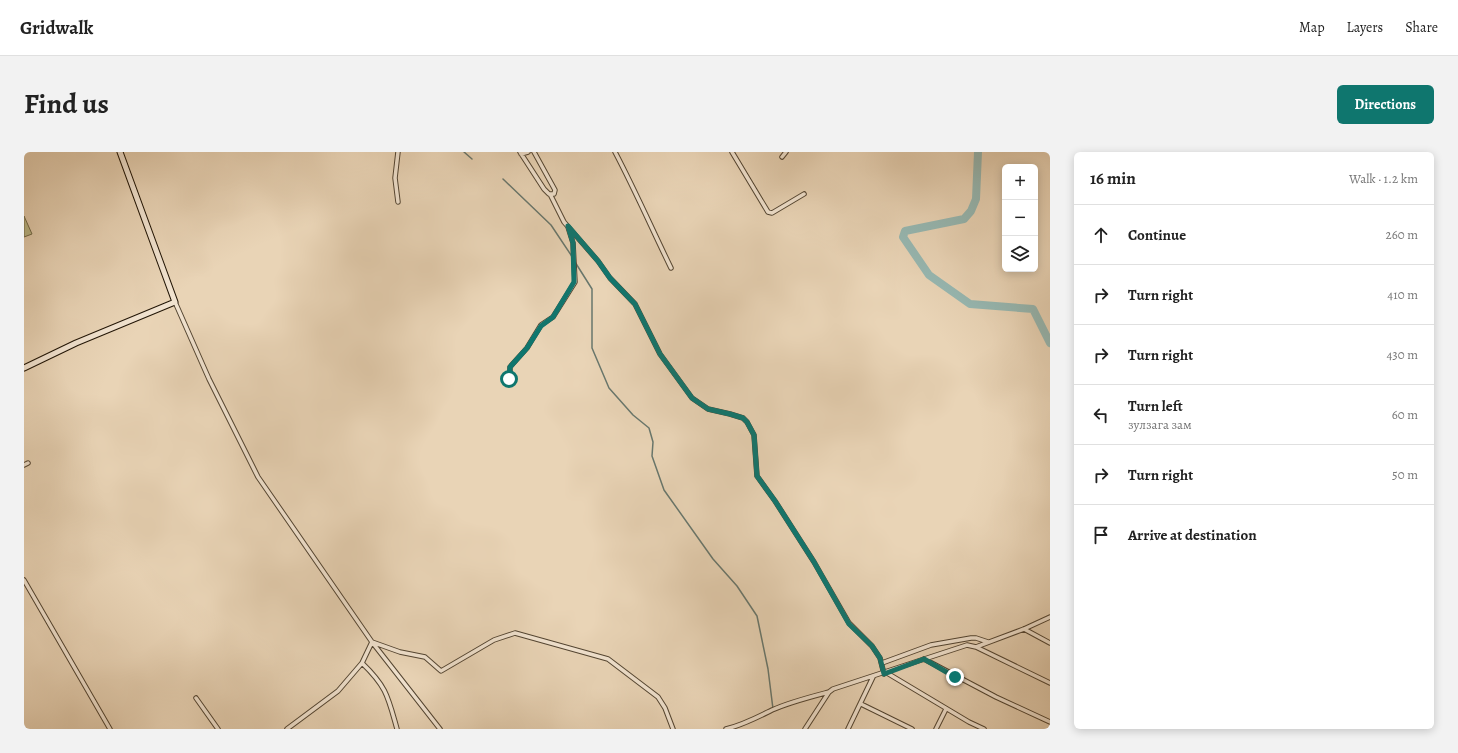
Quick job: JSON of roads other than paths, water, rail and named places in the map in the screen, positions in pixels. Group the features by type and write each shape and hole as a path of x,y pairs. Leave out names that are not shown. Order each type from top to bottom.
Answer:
{"street":[{"path":"120,152 175,302 209,379 258,477 372,642 440,729"},
{"path":"398,152 395,178 398,202"},
{"path":"528,152 521,153 544,189 550,194 564,222 598,261 610,278 635,304 660,354 692,398 708,409 743,418 747,422 754,435 757,476 814,562 849,624 872,646 882,663 885,673 946,709 984,729"},
{"path":"534,152 555,190 554,194 550,194"},
{"path":"615,152 632,182 649,224 671,268"},
{"path":"732,152 768,212 772,213 804,194"},
{"path":"782,157 786,152"},
{"path":"510,384 510,367 527,348 541,326 553,317 574,282 573,243 568,226"},
{"path":"24,368 76,343 175,302"},
{"path":"24,580 110,729"},
{"path":"976,647 1024,629 1050,617"},
{"path":"1024,629 1050,642"},
{"path":"372,642 400,652 425,657 441,671 494,640 515,633 608,658 658,698 665,708 673,729"},
{"path":"882,663 931,645 971,638 976,638 988,643"},
{"path":"288,729 338,691 362,663 372,642"},
{"path":"726,729 742,726 771,710 803,698 829,692 967,645 976,647 1050,683"},
{"path":"924,659 996,697 1050,722"},
{"path":"362,663 379,680 386,693 397,729"},
{"path":"848,729 873,677"},
{"path":"805,729 829,692"},
{"path":"196,698 218,729"},
{"path":"861,704 912,729"},
{"path":"936,729 946,709"}],"waterway":[{"path":"464,152 472,159"},
{"path":"978,152 976,199 971,211 964,219 905,231 903,237 929,275 970,304 1033,309 1050,343"},
{"path":"503,179 551,225 573,258"},
{"path":"575,262 592,289 592,348 609,388 633,415 649,428 653,442 652,456 664,490 713,559 737,586 757,616 768,669 773,709"}]}
